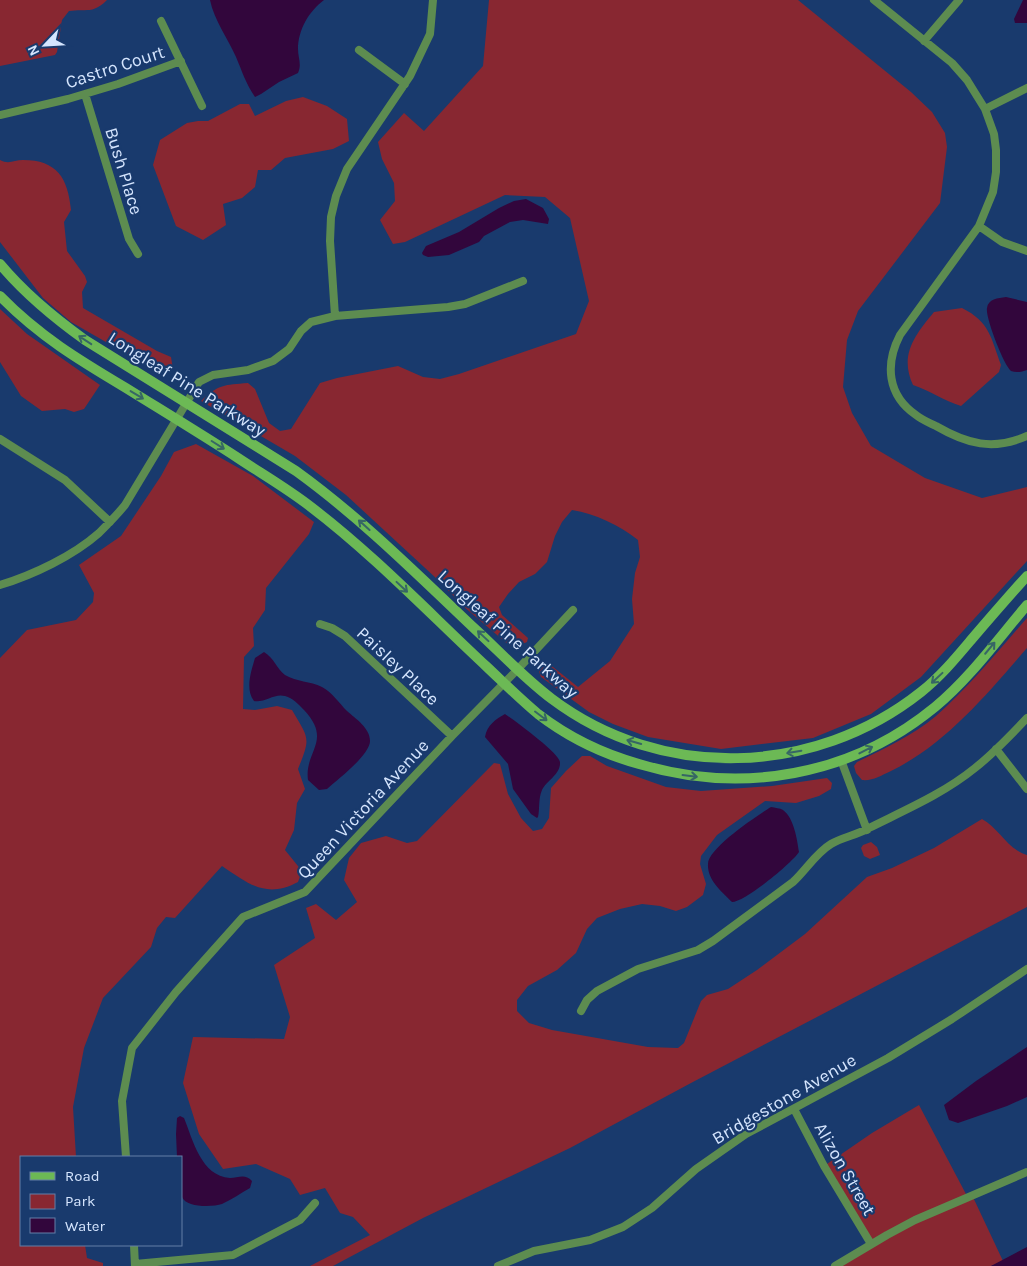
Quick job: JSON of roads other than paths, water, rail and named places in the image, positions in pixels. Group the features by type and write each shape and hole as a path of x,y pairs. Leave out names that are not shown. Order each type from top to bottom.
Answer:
{"main road":[{"name":"Longleaf Pine Parkway","path":"0,264 33,301 85,340 296,471 349,511 518,670 551,698 588,723 626,740 686,755 738,759 773,756 806,750 842,738 879,720 921,692 941,674 1027,576"},
{"name":"Longleaf Pine Parkway","path":"0,296 19,316 74,357 177,419 285,488 336,526 538,714 575,738 619,758 655,769 683,775 747,779 811,770 841,760 889,738 934,708 955,689 1027,604"}],"street":[{"path":"335,316 330,241 331,217 336,196 348,169 405,84 430,34 433,0"},
{"path":"874,0 952,63 967,80 985,109 994,134 996,150 996,172 992,192 979,226 900,334 893,348 890,361 890,376 902,403 916,415 957,438 988,444 1003,443 1027,436"},
{"path":"924,41 959,0"},
{"path":"161,21 202,106"},
{"path":"359,50 405,84"},
{"name":"Castro Court","path":"0,115 84,94 181,60"},
{"path":"985,109 1027,88"},
{"name":"Bush Place","path":"84,94 129,239 138,254"},
{"path":"979,226 1002,242 1027,251"},
{"path":"0,585 41,569 75,551 110,522 125,505 199,382 207,376 248,370 273,361 289,349 301,331 311,322 335,316 457,306 523,281"},
{"path":"0,439 65,480 110,522"},
{"name":"Queen Victoria Avenue","path":"126,1156 122,1100 132,1048 176,992 244,917 305,892 573,610"},
{"name":"Paisley Place","path":"320,624 346,636 452,736"},
{"path":"580,1011 587,1000 597,991 638,969 698,950 714,942 793,882 830,845 867,830 932,796 974,769 1027,718"},
{"path":"996,749 1027,789"},
{"path":"841,760 867,830"},
{"name":"Bridgestone Avenue","path":"498,1266 534,1251 590,1240 623,1227 652,1208 722,1150 770,1120 794,1109 919,1039 1027,969"},
{"name":"Alizon Street","path":"794,1109 824,1166 871,1244"},
{"path":"835,1266 871,1244 942,1207 1027,1172"},
{"path":"134,1246 135,1265 233,1255 300,1220 315,1203"}],"water":[{"path":"210,0 324,0 309,15 302,28 298,52 300,64 298,73 255,97 218,22"},
{"path":"1023,0 1027,0 1027,23 1015,23 1014,19"},
{"path":"526,199 543,208 549,219 548,224 523,220 510,222 484,236 479,242 449,255 428,257 423,255 422,253 426,246 459,232 499,208 514,201"},
{"path":"1006,297 1027,302 1027,370 1021,372 1011,371 1008,367 996,341 987,313 988,305 991,301"},
{"path":"264,652 285,675 317,685 329,692 368,732 370,741 365,753 327,789 319,790 308,780 308,770 317,738 312,721 304,710 293,700 285,696 281,695 262,701 254,701 251,696 249,686 253,663 255,658"},
{"path":"505,714 545,744 560,762 556,774 542,790 537,818 531,814 513,789 508,764 485,737 495,720"},
{"path":"771,807 783,810 790,818 799,852 768,881 747,896 732,902 716,885 710,875 708,864 710,857 735,832"},
{"path":"1027,1047 1027,1097 958,1123 949,1120 944,1105"},
{"path":"180,1116 184,1118 195,1146 205,1164 212,1171 220,1176 230,1178 247,1177 252,1181 250,1188 218,1205 200,1206 184,1201 182,1197 182,1156 177,1156 177,1118"},
{"path":"1027,1247 1027,1266 991,1266"}]}
